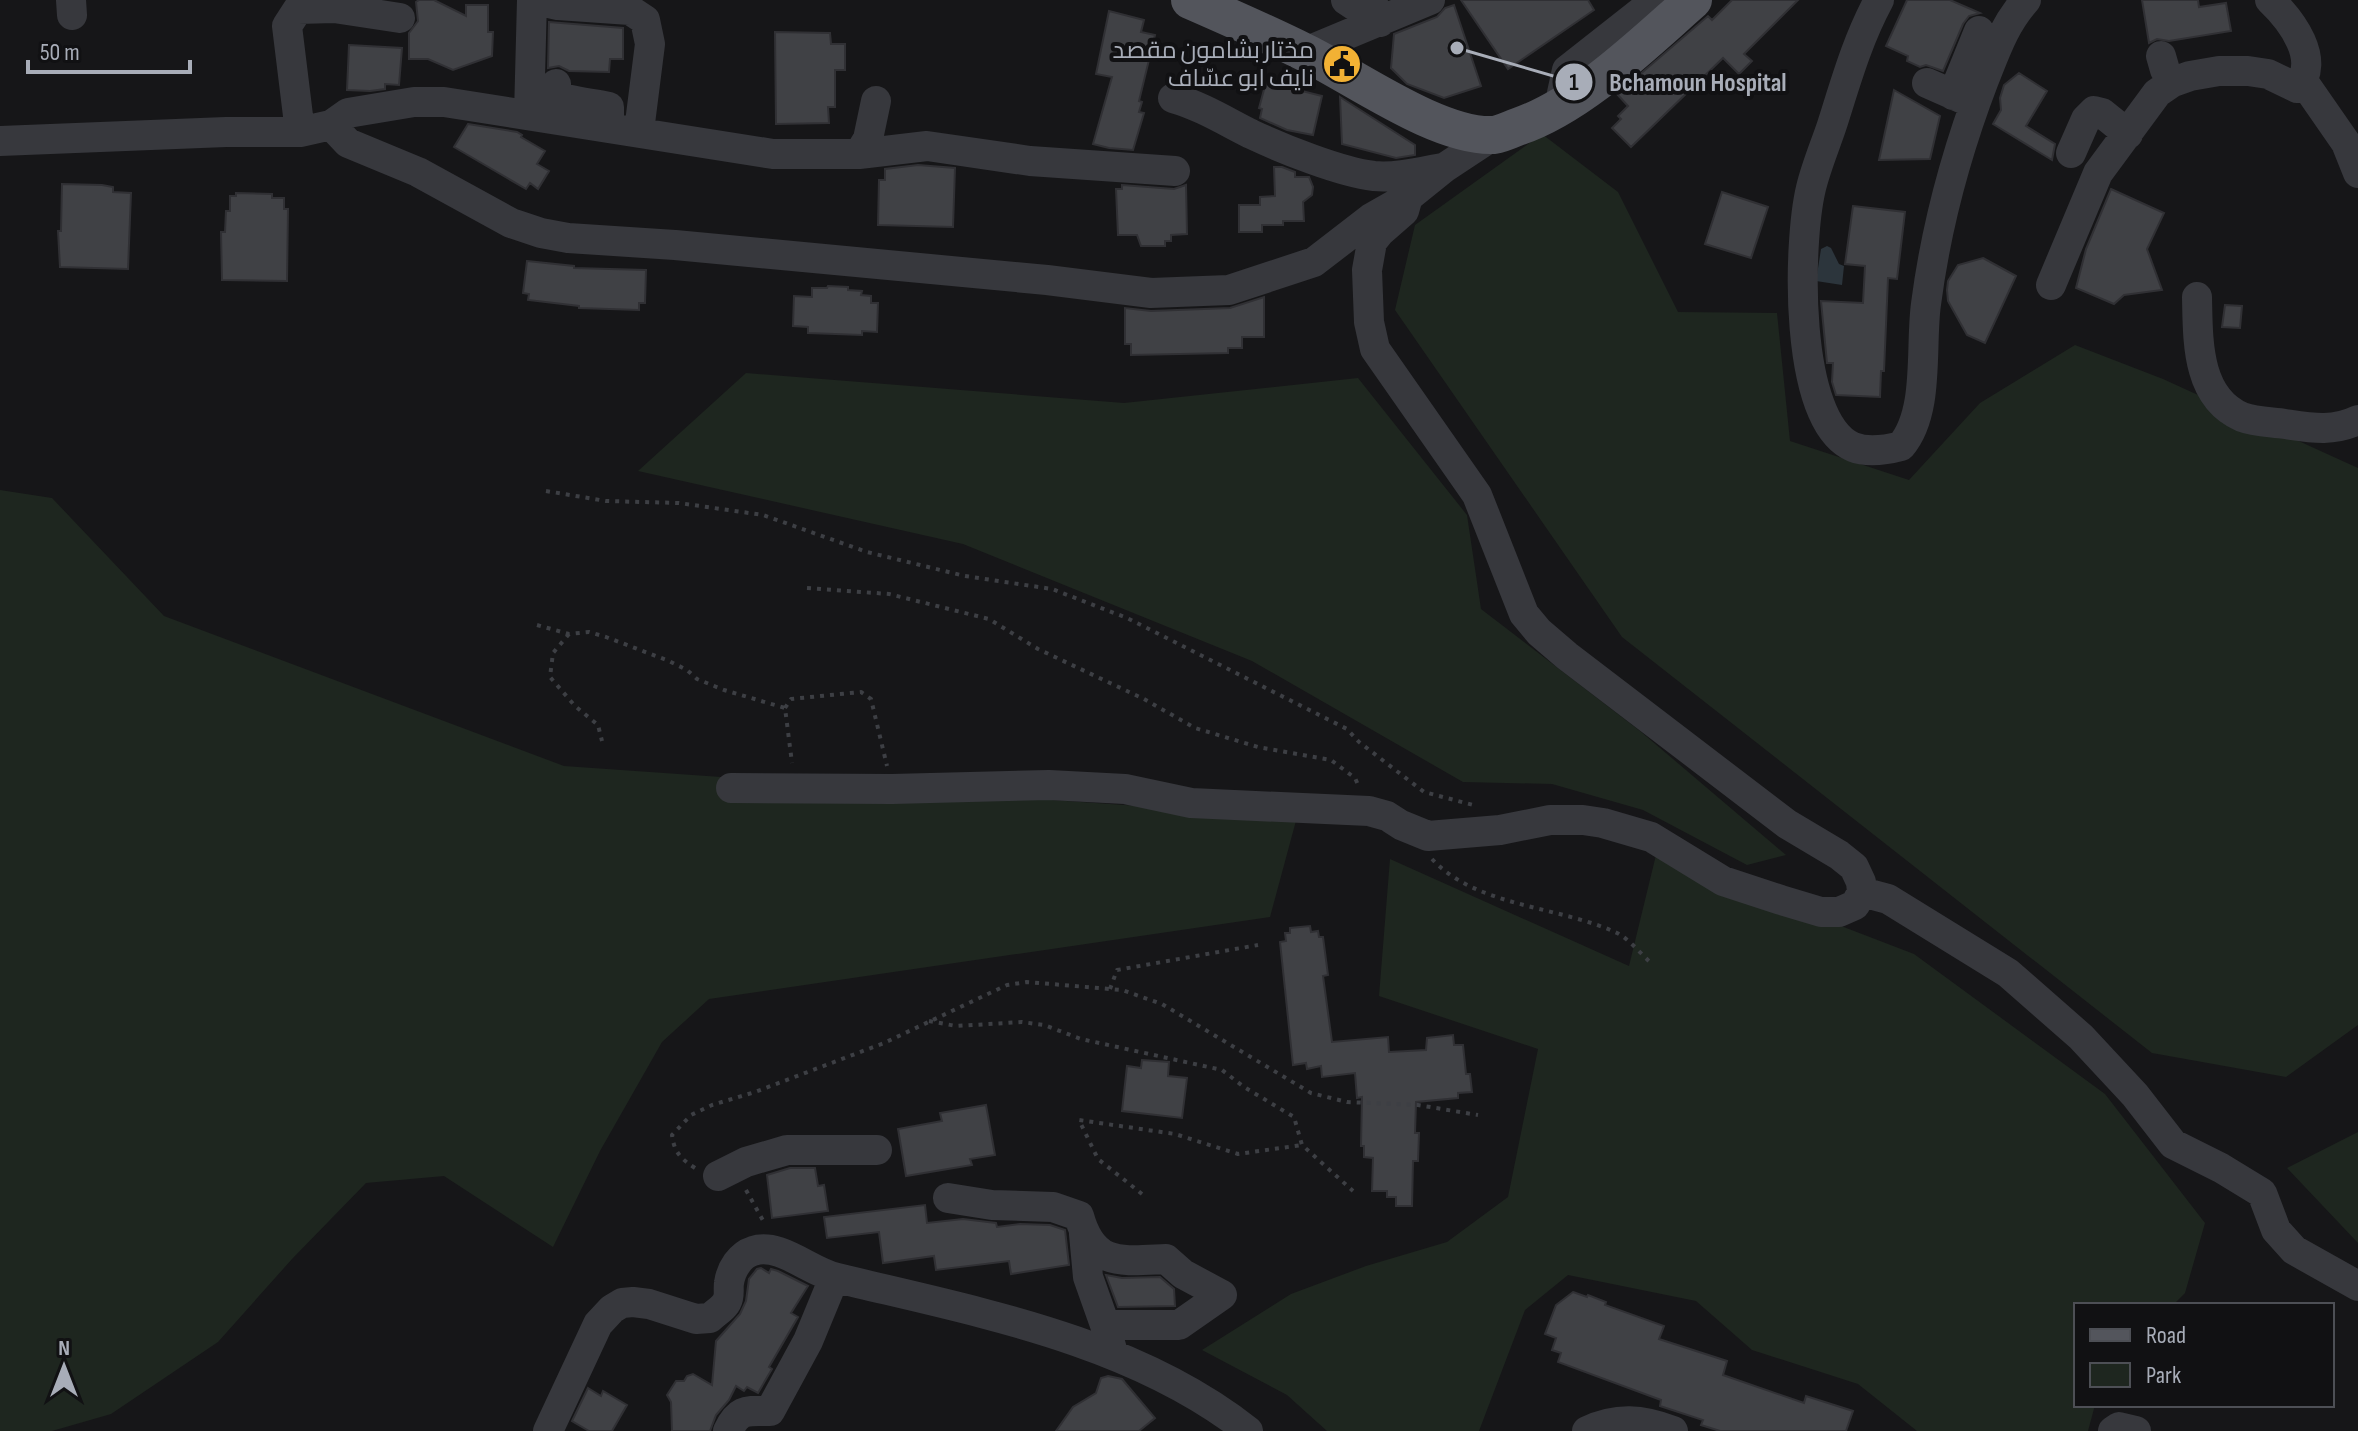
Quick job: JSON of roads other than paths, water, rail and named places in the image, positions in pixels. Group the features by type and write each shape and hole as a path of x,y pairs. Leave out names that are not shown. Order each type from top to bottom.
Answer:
{"main road":[{"path":"1190,0 1305,52 1424,116 1455,129 1494,135 1531,123 1559,107 1626,60 1693,0"}],"street":[{"path":"529,115 534,0 558,5 630,10 645,20 650,44 639,131"},
{"path":"1346,0 1358,8 1377,11 1380,22"},
{"path":"1305,52 1430,0"},
{"path":"1559,107 1567,70 1656,0"},
{"path":"1879,0 1862,32 1811,185 1804,223 1802,289 1805,338 1825,418 1852,446 1875,451 1901,446 1914,423 1922,384 1926,303 1950,179 1952,94 1979,31"},
{"path":"1952,94 1999,39 2011,16 2026,0"},
{"path":"2051,285 2098,173 2157,93 2167,69 2190,76 2219,71 2248,71 2268,74 2297,88 2303,81 2306,54 2302,41 2275,5 2249,0"},
{"path":"300,132 287,26 298,9 334,8 400,18"},
{"path":"2303,81 2346,143 2358,173"},
{"path":"556,84 554,94 562,100 582,100 609,107 609,128"},
{"path":"1173,98 1197,105 1252,134 1290,149 1374,176 1444,168"},
{"path":"859,154 868,139 876,101"},
{"path":"0,141 300,132 331,125 348,113 414,102 444,102 773,154 859,154 927,146 1043,162 1175,171"},
{"path":"2071,153 2086,119 2094,111 2102,113 2128,134"},
{"path":"331,125 348,143 418,172 511,223 541,233 568,238 1047,280 1151,293 1229,290 1314,262 1371,218 1408,197 1444,168 1494,135"},
{"path":"731,788 892,789 1049,785 1105,788 1148,792 1191,803 1369,811 1387,816 1428,836 1500,830 1550,820 1583,820 1651,837 1723,881 1821,912 1839,912 1855,905 1862,892 1854,867 1787,824 1567,656 1524,614 1477,495 1375,349 1369,322 1368,257 1372,242 1404,211 1408,197"},
{"path":"2197,297 2198,340 2206,377 2218,402 2244,417 2309,428 2342,428 2358,420"},
{"path":"1862,892 1888,899 2008,973 2081,1037 2135,1095 2173,1144 2262,1193 2276,1230 2294,1250 2358,1286"},
{"path":"718,1176 746,1162 787,1150 877,1150"},
{"path":"948,1198 992,1205 1053,1207 1079,1216 1088,1277 1109,1339 1248,1431"},
{"path":"548,1431 598,1324 612,1309 622,1303 633,1302 696,1319 710,1318 727,1301 733,1267 749,1252 775,1249 834,1278 1014,1323 1109,1339 1179,1325 1222,1295 1183,1274 1166,1259 1127,1261 1096,1252 1084,1234"},
{"path":"728,1431 734,1418 745,1411 770,1411 808,1341 834,1278"},
{"path":"1587,1431 1612,1421 1633,1420 1673,1431"},
{"path":"2113,1431 2119,1427 2136,1431"}],"place":[{"name":"Bchamoun Hospital","path":"1457,48"},
{"name":"مختار بشامون مقصد نايف ابو عسّاف","path":"1342,64"}]}
